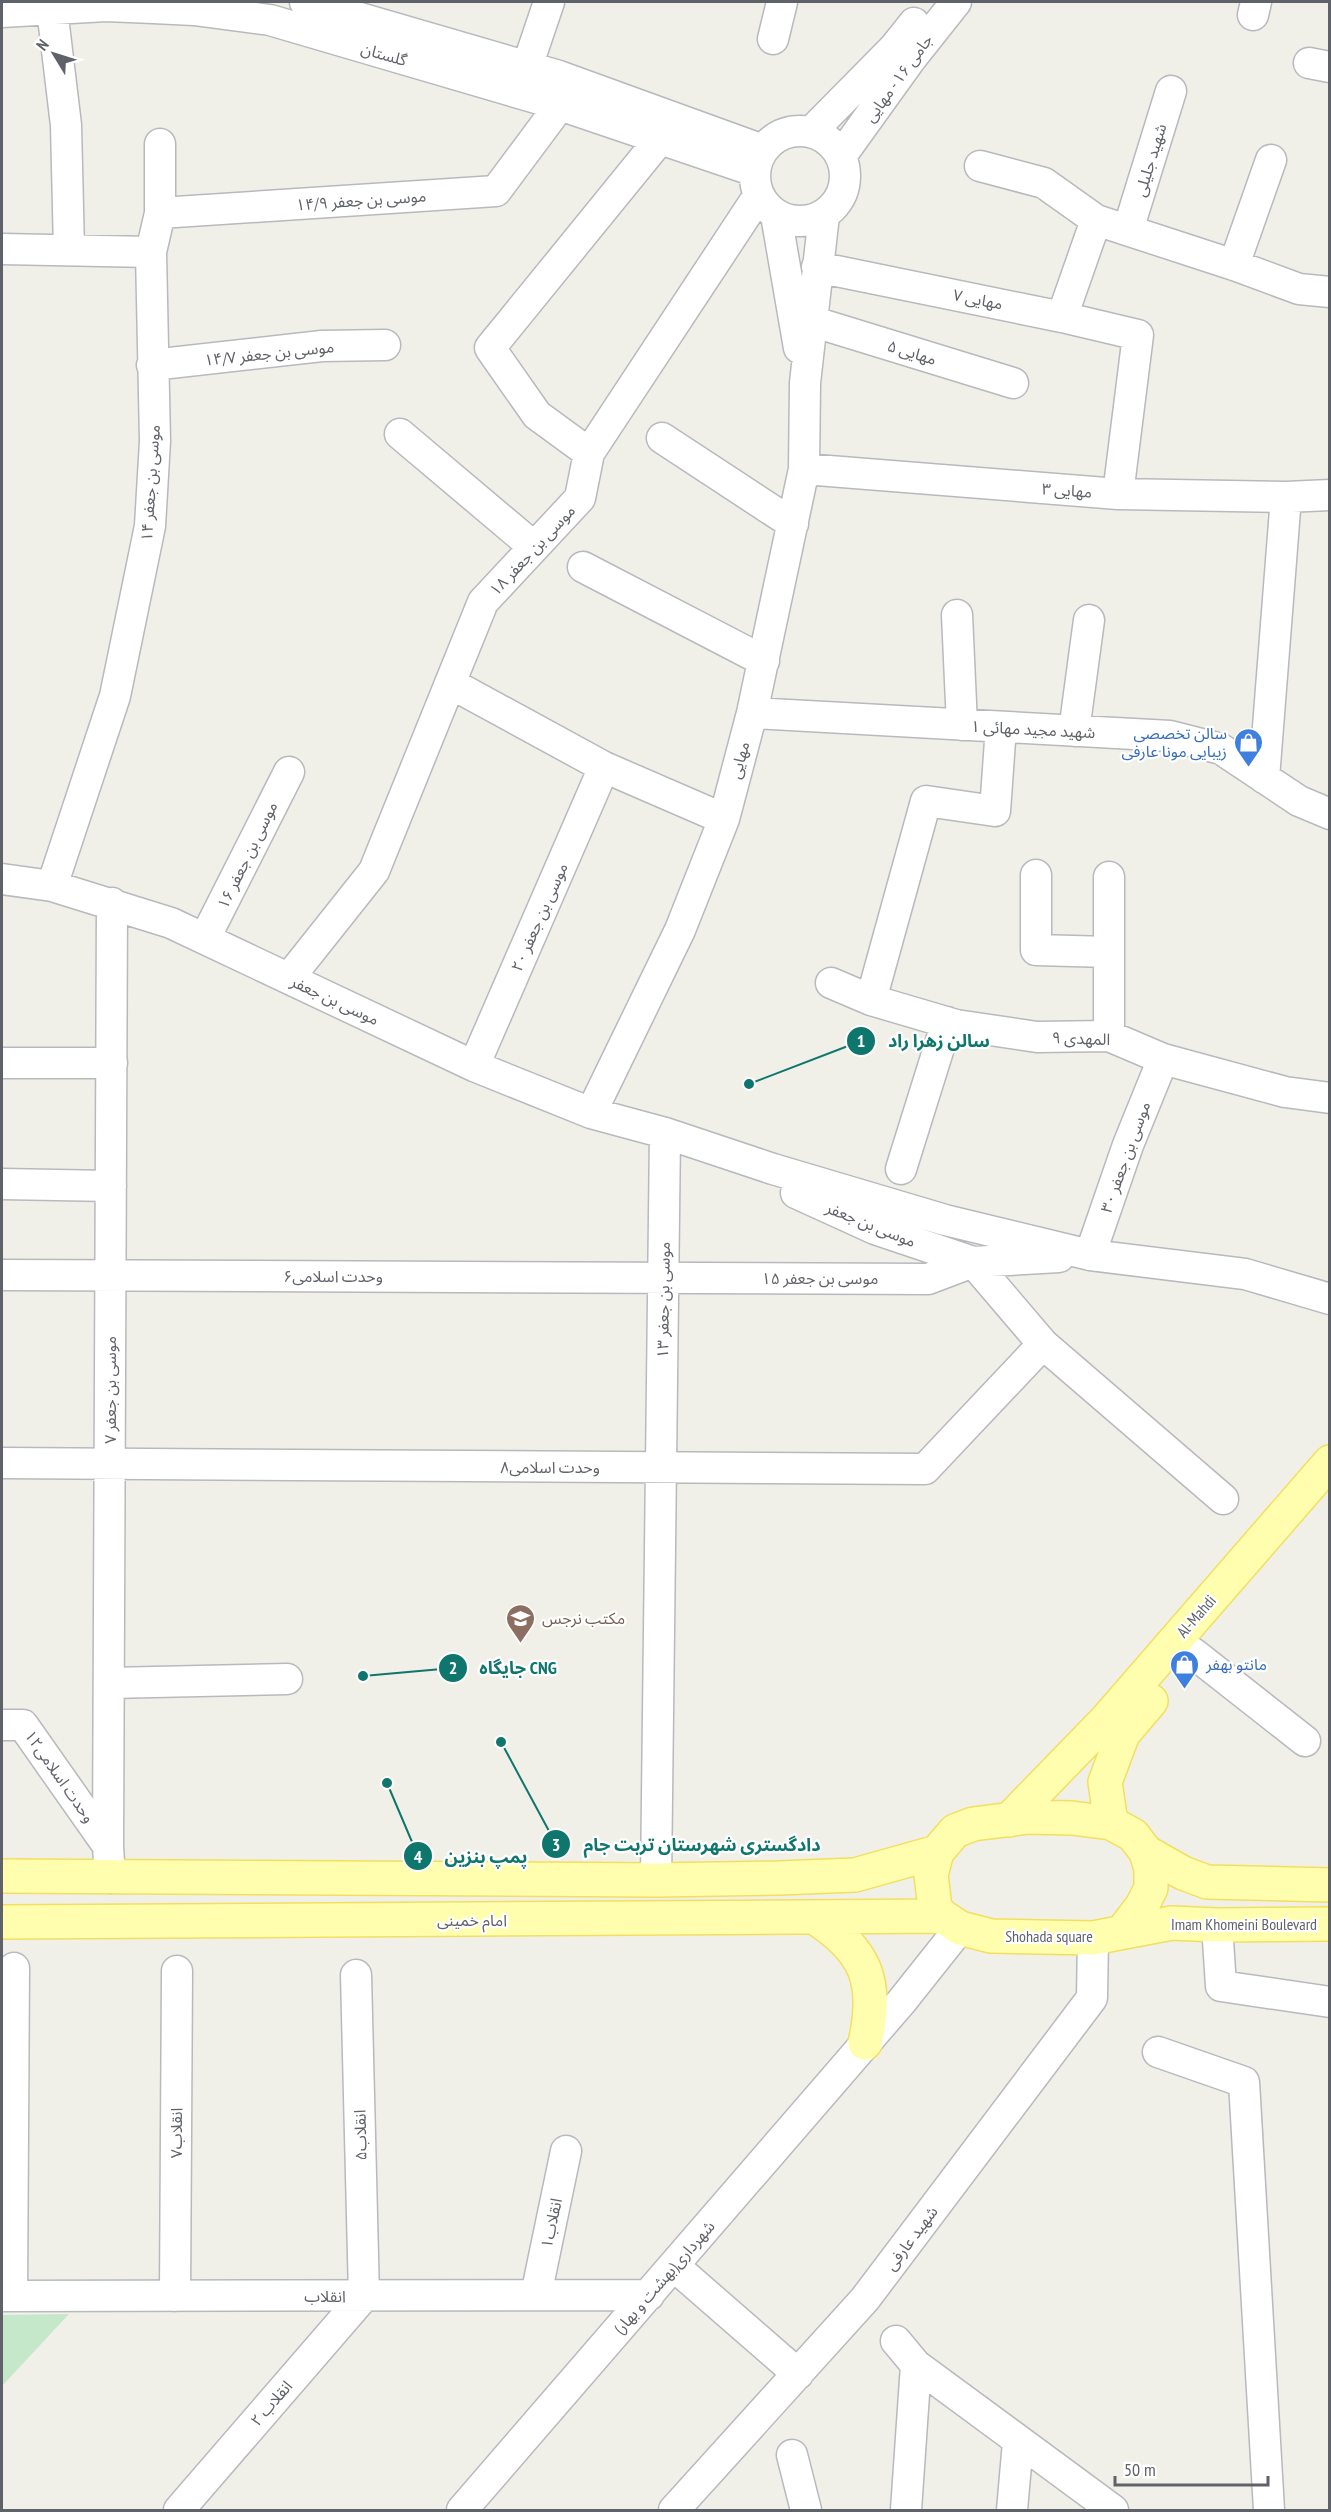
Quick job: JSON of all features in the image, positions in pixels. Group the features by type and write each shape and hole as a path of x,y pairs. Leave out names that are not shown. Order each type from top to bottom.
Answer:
{"main road":[{"name":"Al-Mahdi","path":"1009,1820 1106,1720 1329,1462"},
{"name":"Al-Mahdi","path":"1111,1823 1105,1782 1123,1734 1329,1495"},
{"path":"951,1922 935,1908 931,1875 937,1852 955,1831 973,1824 1009,1820 1072,1818 1111,1823 1133,1835 1146,1852 1151,1869 1151,1888 1142,1906 1108,1935"},
{"path":"2,1876 109,1862 656,1880 779,1878 855,1875 937,1852"},
{"path":"1146,1852 1183,1873 1207,1882 1329,1885"},
{"path":"779,1878 795,1889 796,1900 792,1910 779,1918"},
{"path":"1292,1924 1278,1914 1275,1907 1276,1900 1284,1891 1297,1884"},
{"path":"814,1917 839,1933 858,1956 869,1984 872,2013 865,2043"},
{"name":"امام خمینی","path":"2,1922 814,1917 951,1922"},
{"name":"Shohada square","path":"951,1922 991,1936 1108,1935"},
{"name":"Imam Khomeini Boulevard","path":"1108,1935 1173,1923 1329,1924"}],"street":[{"name":"گلستان","path":"306,2 527,67 763,183"},
{"path":"527,67 549,2"},
{"path":"773,39 782,2"},
{"name":"جامی ۱۶ - مهایی","path":"811,132 894,48 931,2"},
{"name":"جامی ۱۶ - مهایی","path":"841,156 910,60 956,2"},
{"name":"گلستان","path":"2,12 106,6 194,6 270,20 561,105 660,139 763,183"},
{"path":"52,9 66,125 69,250"},
{"name":"شهید جلیلی","path":"1128,230 1171,91"},
{"name":"موسی بن جعفر ۱۴/۹","path":"160,213 496,191 561,105"},
{"path":"763,183 791,221 808,221 824,215 840,200 846,178 841,156 829,141 811,132 793,131 777,138 763,183 805,383"},
{"path":"589,453 537,415 490,348 660,139"},
{"path":"2,249 151,252 160,213 160,144"},
{"path":"1234,265 1271,160"},
{"path":"980,166 1044,183 1096,220 1234,265 1299,289 1329,292"},
{"name":"موسی بن جعفر ۱۸","path":"289,978 374,871 483,602 580,498 589,453 763,183"},
{"path":"805,383 824,215"},
{"path":"1062,316 1096,220"},
{"name":"موسی بن جعفر ۱۴","path":"52,885 116,696 150,526 155,441 151,252"},
{"name":"مهایی ۷","path":"817,267 1062,316 1138,335 1118,494"},
{"name":"مهایی ۵","path":"811,321 1013,383"},
{"name":"موسی بن جعفر ۱۴/۷","path":"152,365 322,346 385,345"},
{"name":"مهایی","path":"591,1113 680,930 724,819 764,661 804,469 805,383"},
{"path":"400,434 534,547"},
{"path":"662,438 793,524"},
{"name":"مهایی ۳","path":"804,469 1118,494 1286,497 1329,495"},
{"path":"1264,778 1286,497"},
{"path":"583,567 764,661"},
{"path":"957,615 962,725"},
{"path":"1074,731 1089,621"},
{"path":"450,683 604,767 724,819"},
{"name":"شهید مجید مهائی ۱","path":"752,712 1170,736 1221,749 1299,801 1329,814"},
{"path":"872,1000 926,801 994,811 1001,727"},
{"name":"موسی بن جعفر ۲۰","path":"474,1066 604,767"},
{"name":"موسی بن جعفر ۱۶","path":"206,938 288,772"},
{"path":"1036,875 1036,950 1109,952"},
{"path":"1109,877 1109,1036"},
{"name":"موسی بن جعفر","path":"2,879 52,885 171,923 474,1066 591,1113 665,1133 888,1204 1090,1255 1245,1274 1329,1299"},
{"name":"موسی بن جعفر ۷","path":"109,1862 112,903"},
{"name":"المهدی ۹","path":"831,983 872,1000 947,1022 1037,1037 1109,1036 1163,1059 1285,1092 1329,1098"},
{"path":"901,1169 947,1022"},
{"name":"موسی بن جعفر ۳۰","path":"1090,1255 1128,1145 1163,1059"},
{"path":"2,1063 112,1063"},
{"name":"موسی بن جعفر","path":"665,1133 875,1228 973,1262 1090,1255"},
{"name":"موسی بن جعفر ۱۳","path":"656,1880 665,1133"},
{"path":"2,1184 111,1185"},
{"path":"973,1262 1043,1344 1223,1499"},
{"name":"موسی بن جعفر ۱۵","path":"664,1278 928,1279 973,1262"},
{"name":"وحدت اسلامی۶","path":"2,1275 664,1278"},
{"name":"وحدت اسلامی۸","path":"2,1463 925,1469 1043,1344"},
{"path":"1193,1653 1305,1741"},
{"path":"109,1683 287,1679"},
{"name":"وحدت اسلامی۱۲","path":"2,1725 23,1725 109,1862"},
{"name":"شهرداری(بهشت و بهار)","path":"462,2511 902,2001 951,1922"},
{"path":"1217,1925 1221,1986 1329,2002"},
{"name":"شهید عارفی","path":"674,2511 865,2299 1092,1998 1108,1935"},
{"path":"7,2296 14,1968"},
{"name":"انقلاب۷","path":"175,2296 177,1971"},
{"name":"انقلاب۵","path":"356,1975 364,2296"},
{"path":"1158,2052 1244,2082 1269,2511"},
{"name":"انقلاب۱","path":"536,2295 566,2151"},
{"path":"674,2266 798,2374"},
{"name":"انقلاب","path":"7,2296 649,2295"},
{"name":"انقلاب ۲","path":"179,2511 364,2296"},
{"path":"896,2341 916,2366 1113,2511"},
{"path":"906,2511 916,2366"},
{"path":"1012,2511 1018,2442"},
{"path":"792,2455 806,2511"}],"green space":[{"path":"69,2314 2,2386 2,2315"}],"place":[{"name":"سالن تخصصی زیبایی مونا عارفی","path":"1248,768"},
{"name":"سالن زهرا راد","path":"749,1084"},
{"name":"مكتب نرجس","path":"521,1644"},
{"name":"جایگاه CNG","path":"363,1676"},
{"name":"مانتو بهفر","path":"1185,1690"},
{"name":"دادگستری شهرستان تربت جام","path":"501,1742"},
{"name":"پمپ بنزین","path":"387,1783"}]}
